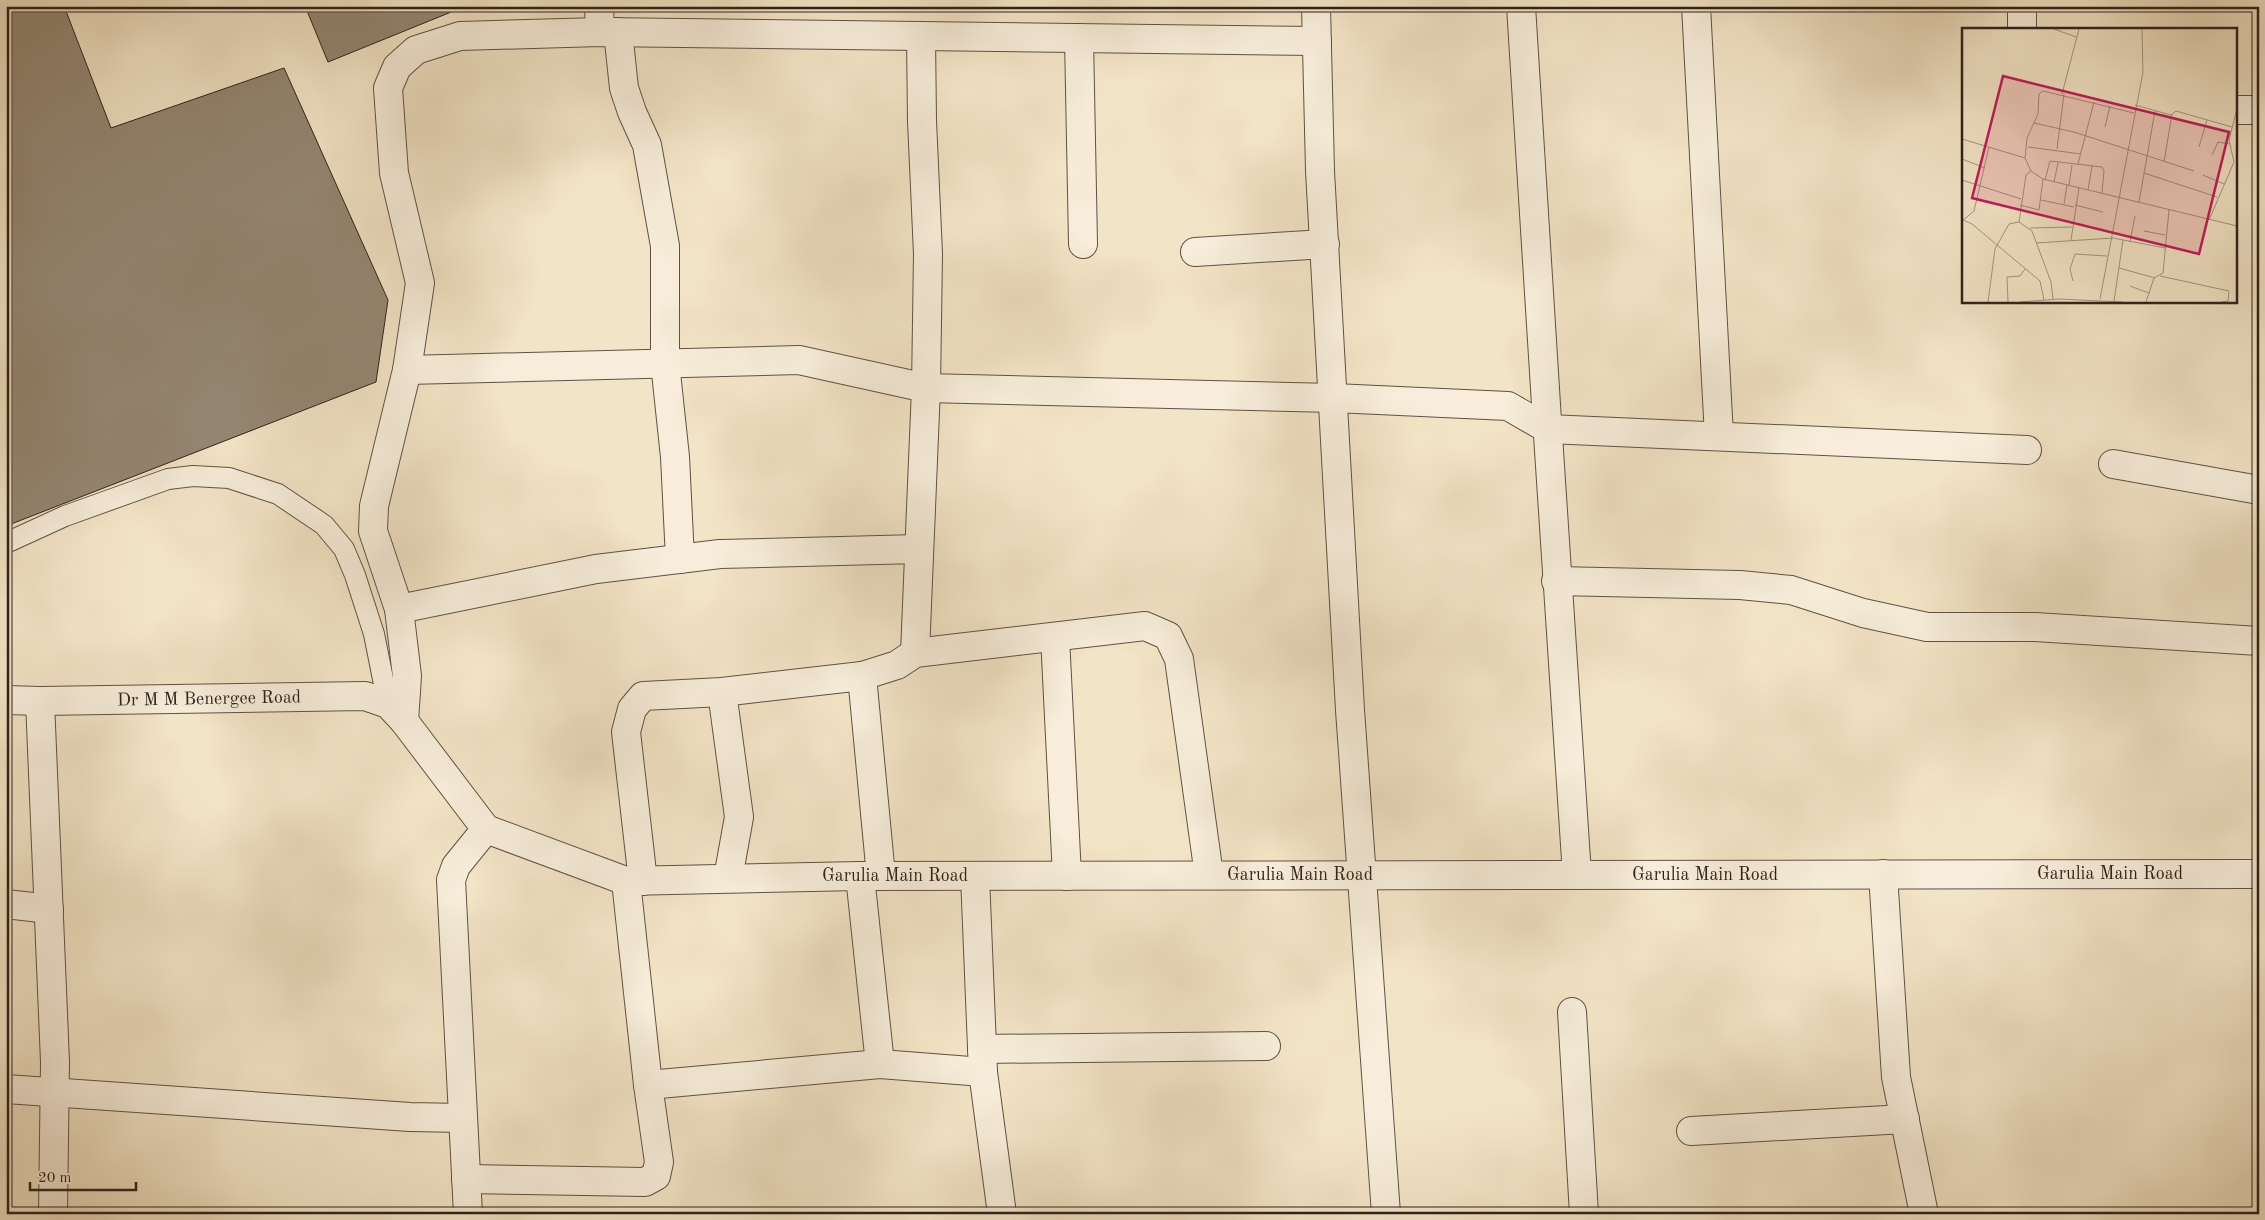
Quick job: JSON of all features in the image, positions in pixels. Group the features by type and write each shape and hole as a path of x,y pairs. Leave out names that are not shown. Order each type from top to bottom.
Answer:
{"street":[{"path":"1316,6 1320,171 1350,710 1386,1214"},
{"path":"1521,6 1556,581 1577,875"},
{"path":"1696,6 1718,436"},
{"path":"2022,6 2022,28"},
{"path":"468,1214 451,880 456,866 486,830 396,713 407,676 399,609 373,531 374,506 407,370 420,282 394,173 388,88 397,67 416,50 460,36 606,23 921,36 1317,41"},
{"path":"606,23 632,112 648,145 662,223 665,246 665,363 675,457 680,559"},
{"path":"915,653 926,388 928,254 922,122 921,36"},
{"path":"1079,38 1083,244"},
{"path":"2238,110 2259,110"},
{"path":"1195,252 1325,244"},
{"path":"407,370 799,360 926,388 1334,398 1508,406 1548,429 2027,450"},
{"path":"2113,464 2259,490"},
{"path":"399,609 596,569 720,554 919,549"},
{"path":"1556,581 1740,584 1791,590 1862,613 1928,627 2036,627 2259,641"},
{"path":"466,1179 645,1182 656,1176 659,1162 648,1085 626,732 632,708 643,696 722,692 862,676 897,666 915,653 1145,626 1168,636 1180,659 1209,875"},
{"path":"1055,637 1068,876"},
{"path":"862,676 880,1064"},
{"path":"722,692 739,817 728,878"},
{"name":"Dr M M Benergee Road","path":"6,700 366,696 396,713"},
{"path":"40,701 55,1092 53,1214"},
{"name":"Garulia Main Road","path":"486,830 634,881 870,876 2259,874"},
{"path":"1883,874 1896,1077 1924,1214"},
{"path":"975,876 983,1060 1002,1214"},
{"path":"6,904 49,909"},
{"path":"1572,1012 1584,1214"},
{"path":"648,1085 880,1064 1266,1046"},
{"path":"6,1089 463,1118"},
{"path":"1691,1131 1905,1119"}],"lane":[{"path":"6,543 65,516 168,479 193,476 229,478 278,494 324,525 344,549 355,574 396,713"}],"building":[{"path":"11,6 64,6 111,128 284,68 388,300 376,382 6,526 6,8"},
{"path":"305,6 466,6 328,62"}]}
